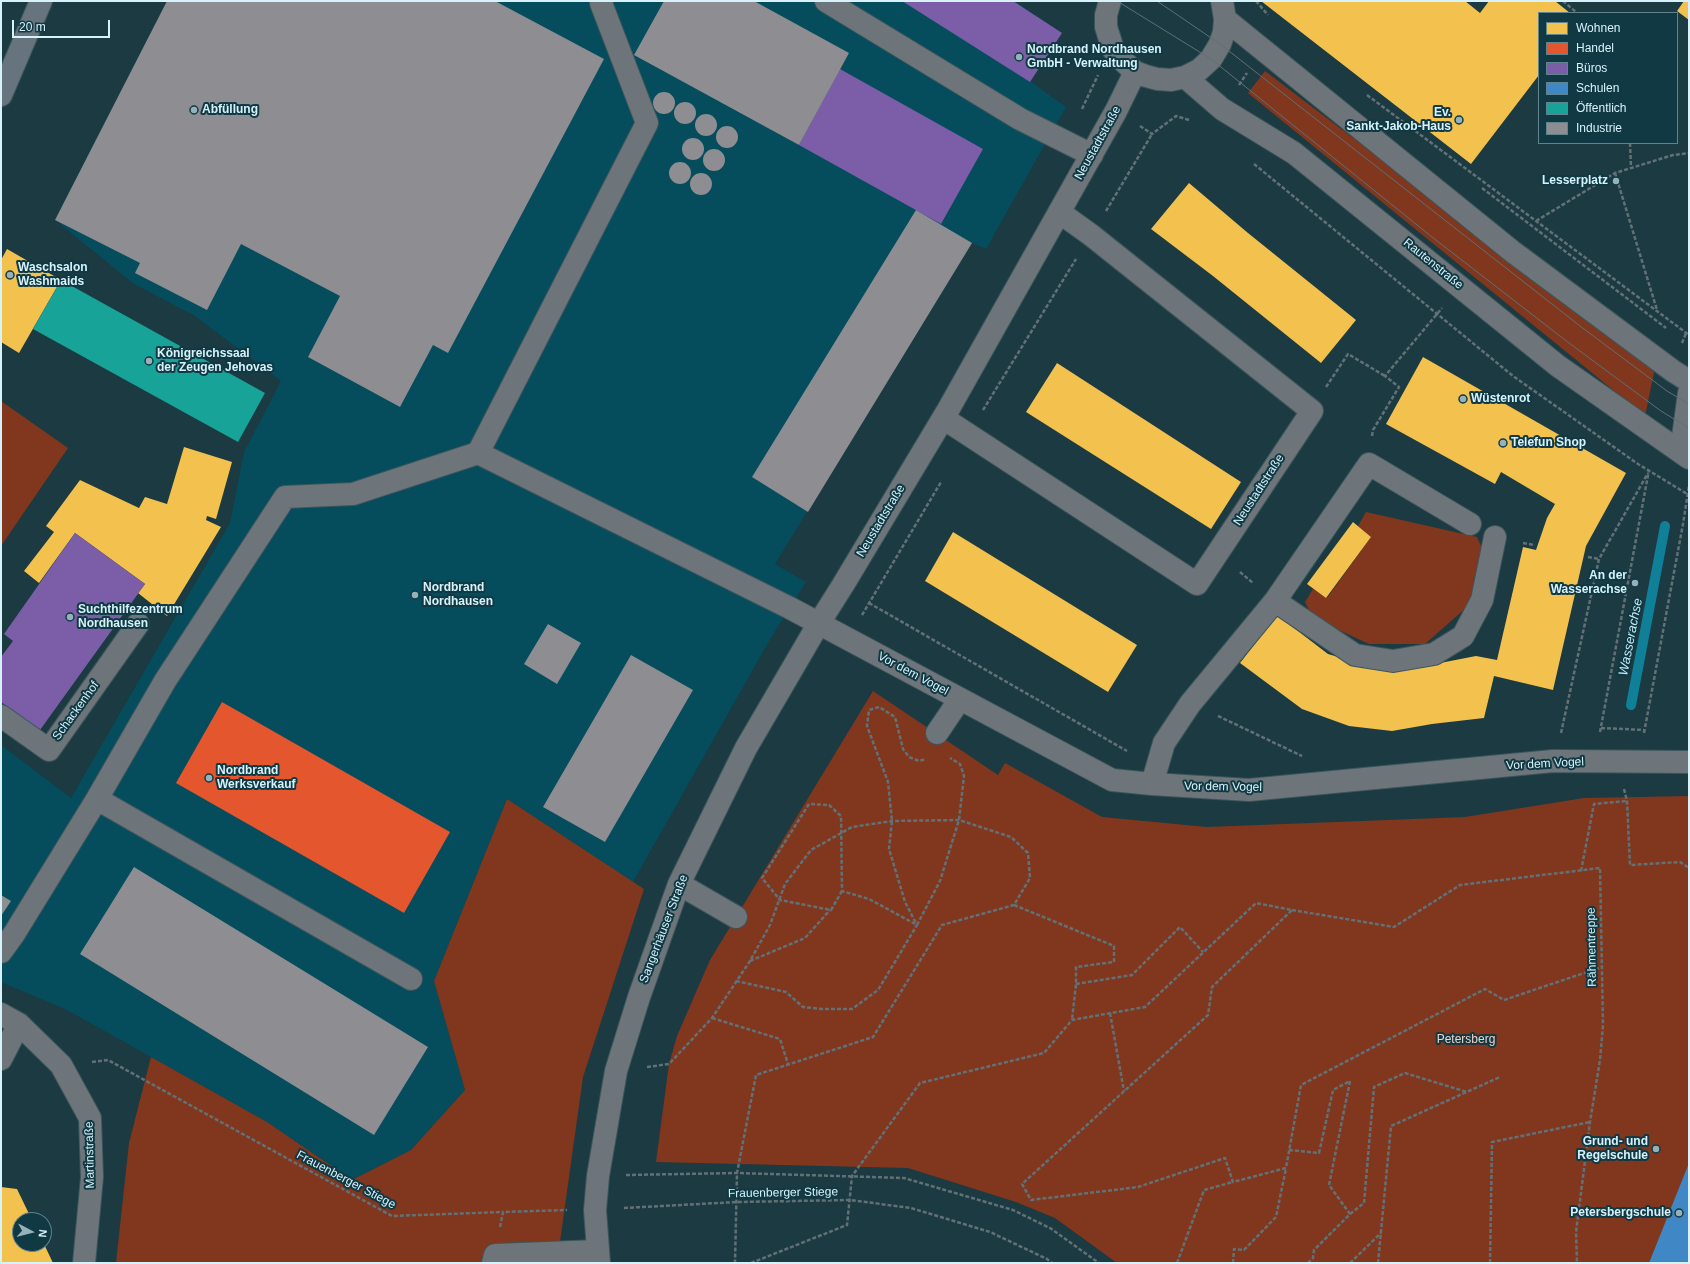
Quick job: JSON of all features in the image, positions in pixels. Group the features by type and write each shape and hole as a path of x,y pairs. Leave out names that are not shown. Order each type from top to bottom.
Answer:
{"main road":[{"path":"1,93 41,1"}],"street":[{"path":"826,1 1020,119 1092,155"},
{"path":"1110,1 1106,15 1106,27 1113,49 1119,57 1136,72 1157,79 1171,80 1185,77 1199,70 1211,59 1220,44 1224,32 1223,10"},
{"path":"1,952 14,934 97,799 166,681 285,497 353,494 478,453 648,123 600,2"},
{"path":"1223,10 1262,50 1512,252 1673,371 1689,380"},
{"name":"Neustadtstraße","path":"819,623 943,418 1092,155 1136,72"},
{"name":"Rautenstraße","path":"1185,77 1222,108 1294,153 1558,366 1685,455"},
{"path":"1059,212 1091,234 1312,410"},
{"name":"Rautenstraße","path":"1685,455 1689,393"},
{"name":"Neustadtstraße","path":"943,418 1197,584 1312,410"},
{"name":"Vor dem Vogel","path":"478,453 819,623 848,640 1112,780 1154,776 1248,790 1553,761 1689,762"},
{"path":"1154,776 1164,743 1190,704 1275,601 1369,464 1470,524"},
{"path":"1275,601 1355,655 1393,661 1434,654 1463,636 1482,600 1495,537"},
{"name":"Sangerhäuser Straße","path":"599,1257 595,1210 598,1176 616,1071 639,997 679,884 746,748 819,623"},
{"name":"Schackenhof","path":"1,716 49,750 138,624"},
{"path":"936,733 960,699"},
{"path":"97,799 411,979"},
{"path":"679,884 736,917"},
{"path":"1,1059 10,1019"},
{"name":"Martinstraße","path":"10,1019 61,1065 90,1118 92,1177 84,1263"},
{"path":"494,1259 599,1257"}],"path":[{"path":"968,435 1152,134 1176,116 1205,125 1222,108 1278,26 1256,1"},
{"path":"1563,1 1576,12"},
{"path":"1364,92 1689,335"},
{"path":"1116,111 1152,134"},
{"path":"1630,144 1631,168"},
{"path":"1536,221 1615,173 1673,155 1689,153"},
{"path":"1248,159 1438,313 1513,376 1649,470 1688,494"},
{"path":"1615,173 1657,310"},
{"path":"1385,376 1442,307"},
{"path":"1312,410 1348,354 1385,376 1399,387 1373,430 1369,464"},
{"path":"1553,761 1558,747 1598,559 1649,470"},
{"path":"848,640 945,475"},
{"path":"1638,761 1689,485"},
{"path":"1595,762 1640,517"},
{"path":"1588,557 1598,559"},
{"path":"1236,570 1252,581"},
{"path":"870,603 1154,776"},
{"path":"917,925 905,902 889,849 892,821 888,782 866,726 869,710 879,708 895,717 903,749 909,757 919,761 932,757"},
{"path":"1232,722 1309,759"},
{"path":"1601,728 1644,730"},
{"path":"736,981 786,992 803,1007 852,1009 878,990 917,925 940,882 959,820 964,776 960,764 948,756"},
{"path":"1072,1020 1145,1007 1256,903 1394,927 1460,885 1581,871 1594,804 1627,801 1630,865 1680,862 1689,868"},
{"path":"750,961 805,938 831,910 842,891 841,816 829,805 809,804 762,878 780,900 831,910"},
{"path":"616,1071 669,1064 712,1018 750,961 770,925 786,884 810,850 852,828 892,821 959,820 1011,837 1028,853 1030,878 1014,905"},
{"name":"Rähmentreppe","path":"1577,1263 1576,1232 1590,1122 1600,1060 1603,1025 1600,868 1581,871"},
{"path":"842,891 869,899 917,925"},
{"path":"735,1263 737,1173 756,1075 873,1037 942,925 1014,905 1114,946 1114,962 1076,967 1076,984 1072,1020 1044,1053 920,1082 852,1176 847,1225 751,1263"},
{"path":"1233,1182 1225,1158 1138,1186 1031,1200 1022,1184 1208,1015 1212,987 1292,910"},
{"path":"1076,984 1132,975 1180,927 1203,952"},
{"path":"1233,1263 1234,1249 1244,1250 1276,1217 1301,1085 1485,989 1504,1000 1602,967"},
{"path":"1110,1013 1124,1092"},
{"path":"712,1018 780,1039 788,1064"},
{"name":"Frauenberger Stiege","path":"61,1065 108,1060 392,1216 595,1210 736,1202 850,1200 911,1208 990,1232 1047,1259 1052,1263"},
{"path":"1308,1263 1313,1258 1314,1250 1350,1214 1364,1203 1374,1087 1405,1073 1468,1092"},
{"path":"1378,1263 1391,1126 1500,1077"},
{"path":"1289,1150 1319,1153 1333,1090 1350,1081 1329,1185 1350,1214"},
{"path":"1490,1263 1492,1142 1590,1122"},
{"path":"1177,1263 1204,1190 1286,1168"},
{"path":"598,1176 737,1173 904,1178 1013,1210 1050,1228 1099,1263"},
{"path":"494,1259 503,1212"},
{"path":"1350,1263 1381,1233"}],"shaded area":[{"name":"Nordbrand Nordhausen","path":"167,1 1014,1 1062,33 1030,81 1066,107 986,249 972,243 775,564 806,582 769,641 633,882 507,799 434,981 465,1090 411,1150 352,1180 267,1122 67,1010 1,982 1,745 71,798 230,523 244,452 281,381 195,316 134,284 55,220"}],"green space":[{"path":"1265,71 1470,227 1656,363 1645,416 1248,93"},
{"path":"1,401 68,448 1,546"},
{"path":"1366,512 1477,537 1486,557 1467,607 1425,644 1369,644 1313,618 1305,602 1313,589 1327,598 1371,537 1358,526"},
{"name":"Petersberg","path":"873,691 998,775 1005,763 1102,817 1207,827 1465,817 1584,798 1689,796 1689,1263 1117,1263 1055,1218 1016,1202 908,1168 656,1162 669,1064 677,1036 710,960"},
{"path":"507,799 644,889 583,1077 557,1263 116,1263 129,1143 151,1057 267,1122 352,1180 411,1150 465,1090 434,981"}],"building: Wohnen":[{"name":"Ev. Sankt-Jakob-Haus","path":"1261,1 1465,1 1480,13 1489,1 1555,1 1569,12 1538,12 1538,76 1471,164"},
{"path":"1684,1 1689,1 1689,20 1677,11"},
{"path":"1189,183 1248,233 1356,320 1321,363 1213,276 1151,229"},
{"path":"7,249 61,280 19,353 1,342 1,260"},
{"path":"1423,357 1626,473 1586,546 1553,690 1494,676 1484,718 1432,724 1392,731 1349,726 1302,709 1240,663 1277,615 1328,654 1383,670 1440,663 1476,656 1497,660 1523,547 1536,550 1547,518 1555,504 1501,472 1495,484 1386,424"},
{"path":"1057,363 1241,482 1211,529 1026,412"},
{"path":"184,447 232,462 216,519 207,516 206,520 221,527 167,616 138,593 145,584 75,533 39,583 24,571 54,532 46,526 80,480 139,508 145,497 167,504"},
{"path":"1353,522 1371,537 1326,598 1307,584"},
{"path":"953,532 1137,645 1108,692 925,581"},
{"path":"1,1187 17,1189 28,1212 12,1212 12,1252 48,1252 53,1263 1,1263"}],"building: Handel":[{"path":"222,702 450,832 404,913 176,783"}],"building: Büros":[{"name":"Nordbrand Nordhausen GmbH - Verwaltung","path":"902,1 1013,1 1062,33 1030,82"},
{"path":"840,69 983,149 941,224 799,145"},
{"path":"75,533 145,584 40,730 1,702 1,657 13,641 4,634"}],"building: Schulen":[{"name":"Petersbergschule","path":"1689,1163 1689,1263 1649,1263"}],"building: Öffentlich":[{"name":"Königreichssaal der Zeugen Jehovas","path":"61,280 265,393 238,442 33,329"}],"building: Industrie":[{"path":"167,1 495,1 604,59 448,353 433,345 400,407 308,357 340,296 241,244 207,310 135,273 140,263 55,220"},
{"path":"664,1 754,1 849,53 799,145 634,55"},
{"path":"664,92 672,95 675,103 672,111 664,114 656,111 653,103 656,95"},
{"path":"685,102 693,105 696,113 693,121 685,124 677,121 674,113 677,105"},
{"path":"706,114 714,117 717,125 714,133 706,136 698,133 695,125 698,117"},
{"path":"727,126 735,129 738,137 735,145 727,148 719,145 716,137 719,129"},
{"path":"693,138 701,141 704,149 701,157 693,160 685,157 682,149 685,141"},
{"path":"714,149 722,152 725,160 722,168 714,171 706,168 703,160 706,152"},
{"path":"680,162 688,165 691,173 688,181 680,184 672,181 669,173 672,165"},
{"path":"701,173 709,176 712,184 709,192 701,195 693,192 690,184 693,176"},
{"path":"916,210 972,243 808,512 752,477"},
{"path":"548,624 581,643 557,684 524,664"},
{"path":"631,655 693,690 605,842 543,807"},
{"path":"134,867 428,1047 374,1135 80,954"},
{"path":"1,895 11,901 1,916"}],"waterway":[{"name":"Wasserachse","path":"1631,705 1665,526"}],"tram line":[{"path":"1117,1 1211,59 1432,237 1569,343 1661,411 1689,428"},
{"path":"1157,1 1220,44 1580,326 1667,391 1689,404"}],"place":[{"name":"Nordbrand Nordhausen GmbH - Verwaltung","path":"1019,57"},
{"name":"Abfüllung","path":"194,110"},
{"name":"Ev. Sankt-Jakob-Haus","path":"1459,120"},
{"name":"Lesserplatz","path":"1616,181"},
{"name":"Waschsalon Washmaids","path":"10,275"},
{"name":"Königreichssaal der Zeugen Jehovas","path":"149,361"},
{"name":"Wüstenrot","path":"1463,399"},
{"name":"Telefun Shop","path":"1503,443"},
{"name":"An der Wasserachse","path":"1635,583"},
{"name":"Nordbrand Nordhausen","path":"415,595"},
{"name":"Suchthilfezentrum Nordhausen","path":"70,617"},
{"name":"Nordbrand Werksverkauf","path":"209,778"},
{"name":"Grund- und Regelschule","path":"1656,1149"},
{"name":"Petersbergschule","path":"1679,1213"}]}
